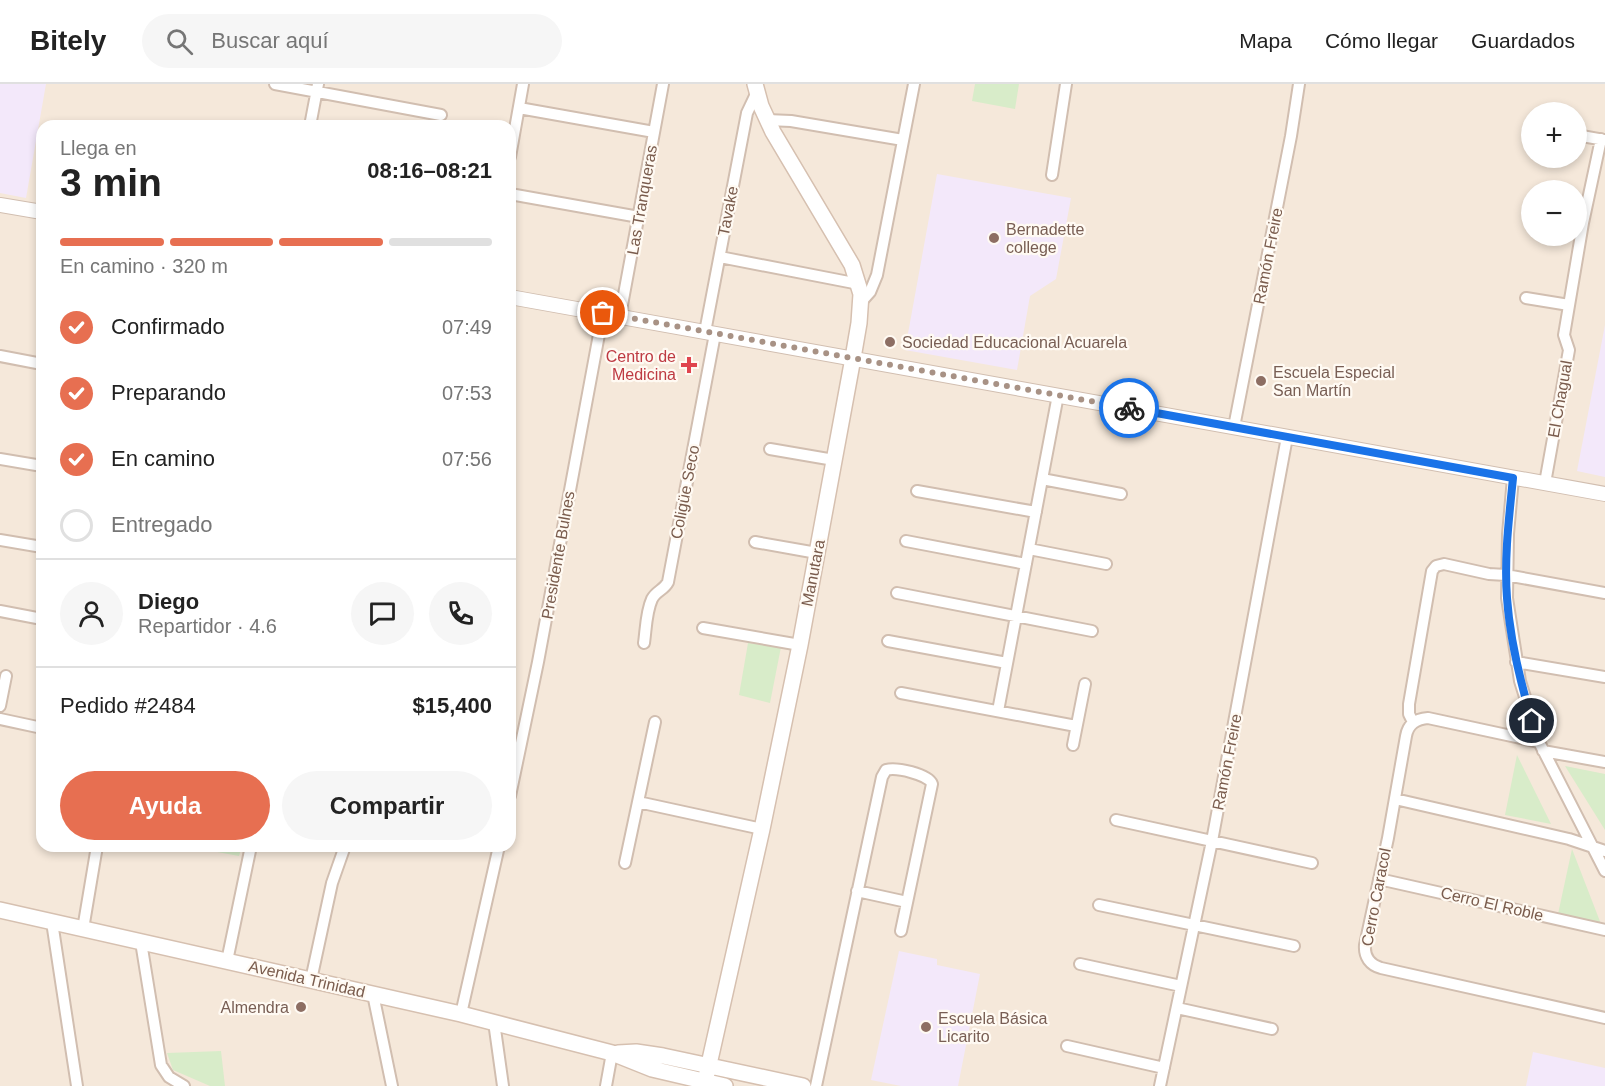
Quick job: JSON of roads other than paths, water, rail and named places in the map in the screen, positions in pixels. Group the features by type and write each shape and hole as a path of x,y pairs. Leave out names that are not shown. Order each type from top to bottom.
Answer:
{"main road":[{"name":"Manutara","path":"705,1082 762,829 800,645 853,358 861,302 859,284 852,265 767,120 756,88"},
{"name":"Avenida Trinidad","path":"0,910 494,1022 612,1053 652,1069 725,1086"},
{"name":"Avenida Trinidad","path":"612,1053 650,1053 709,1065 770,1082 803,1086"}],"street":[{"path":"275,84 317,88 441,115"},
{"path":"516,124 523,84"},
{"name":"Las Tranqueras","path":"620,316 663,84"},
{"path":"861,302 870,292 877,275 914,84"},
{"path":"1052,175 1066,84"},
{"name":"Ramón Freire","path":"1234,427 1291,136 1299,84"},
{"path":"311,120 317,88"},
{"name":"Tavake","path":"710,333 720,256 747,113 756,88"},
{"path":"519,108 654,132"},
{"path":"767,120 791,121 903,140"},
{"path":"1587,137 1603,139"},
{"name":"El Chagual","path":"1587,197 1603,139"},
{"path":"516,195 639,217"},
{"path":"0,205 36,211"},
{"name":"El Chagual","path":"1545,483 1569,350 1563,335 1577,246"},
{"path":"720,256 859,284"},
{"path":"516,298 1605,494"},
{"path":"1526,298 1569,305"},
{"name":"Presidente Bulnes","path":"516,767 603,313"},
{"name":"Coligüe Seco","path":"644,643 651,600 656,593 665,588 668,582 710,333"},
{"path":"0,356 36,363"},
{"path":"998,711 1058,395"},
{"name":"Ramón Freire","path":"1160,1086 1212,841 1287,437"},
{"path":"770,449 834,460"},
{"path":"0,459 36,465"},
{"path":"1513,478 1506,575 1509,622 1516,662 1525,699 1541,746 1600,850 1605,871"},
{"path":"1042,479 1121,494"},
{"path":"917,491 1036,512"},
{"path":"0,540 36,546"},
{"path":"906,541 1026,564"},
{"path":"755,542 817,553"},
{"path":"1029,549 1106,564"},
{"path":"1605,593 1506,575 1488,574 1444,564 1436,566 1432,571 1409,704 1409,714 1413,722 1422,718 1432,719 1605,762"},
{"path":"897,593 1092,631"},
{"path":"0,611 36,618"},
{"path":"703,628 800,645"},
{"path":"888,641 1007,663"},
{"path":"1516,662 1605,677"},
{"path":"0,706 6,676"},
{"path":"1073,745 1084,684"},
{"path":"901,693 1076,726"},
{"path":"0,719 36,727"},
{"path":"625,863 655,722"},
{"name":"Cerro Caracol","path":"1413,722 1407,731 1364,950 1367,959 1376,966 1605,1018"},
{"path":"816,1086 882,777 886,770 893,769 926,777 932,784 901,931"},
{"path":"1395,799 1569,839 1600,850"},
{"path":"638,802 762,829"},
{"path":"1116,820 1312,863"},
{"path":"83,929 96,852"},
{"path":"227,961 250,852"},
{"path":"311,980 332,883 343,852"},
{"path":"460,1014 498,852"},
{"name":"Cerro El Roble","path":"1379,879 1605,930"},
{"path":"857,891 907,902"},
{"path":"1098,905 1294,946"},
{"path":"52,922 77,1086"},
{"path":"141,942 160,1065 168,1077 184,1086"},
{"path":"1080,964 1181,986"},
{"path":"373,994 392,1086"},
{"path":"1177,1008 1272,1029"},
{"path":"494,1022 503,1086"},
{"path":"1067,1046 1164,1068"},
{"path":"606,1086 612,1053"}],"place":[{"name":"Bernadette college","path":"994,238"},
{"name":"Sociedad Educacional Acuarela","path":"890,342"},
{"name":"Centro de Medicina","path":"689,365"},
{"name":"Escuela Especial San Martín","path":"1261,381"},
{"name":"Almendra","path":"301,1007"},
{"name":"Escuela Básica Licarito","path":"926,1027"}]}
